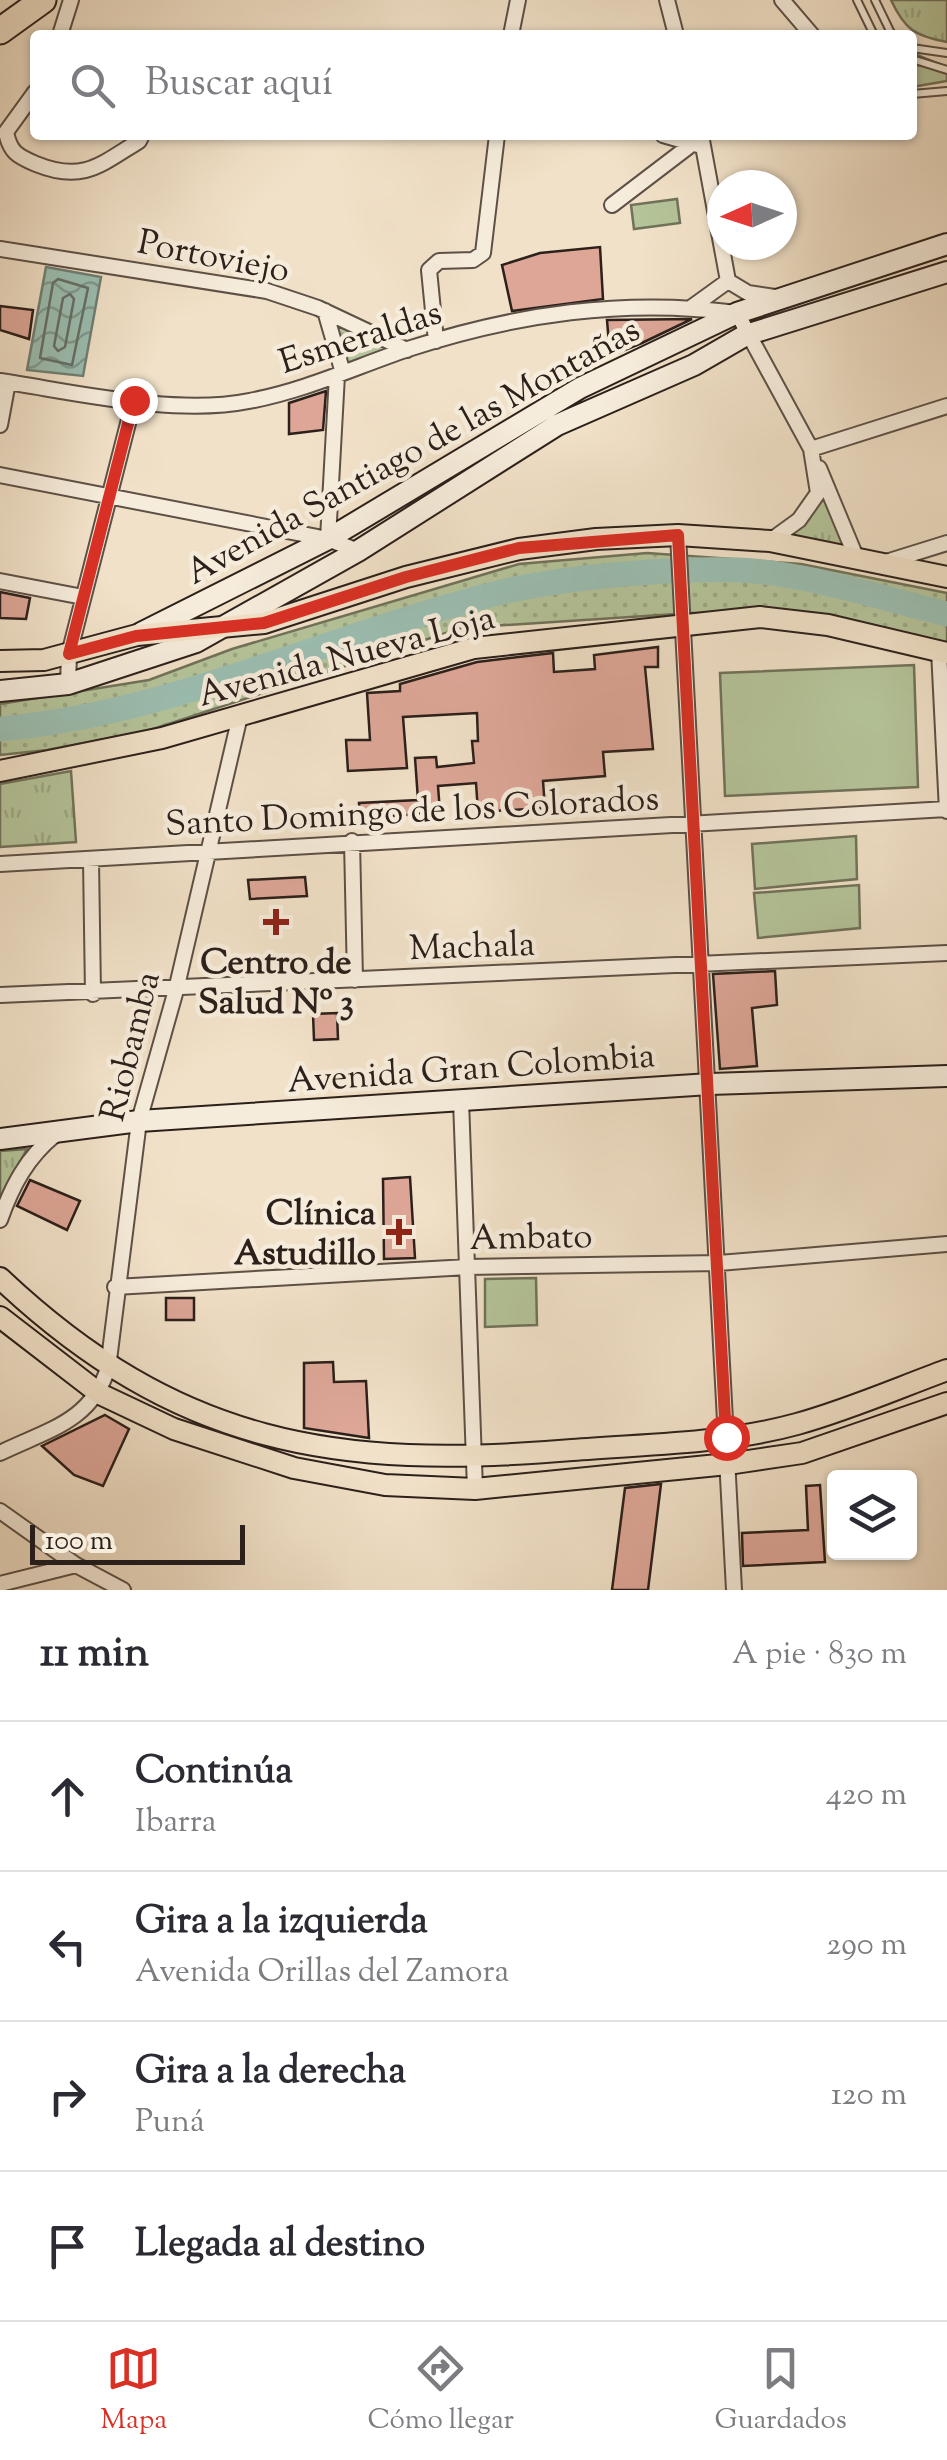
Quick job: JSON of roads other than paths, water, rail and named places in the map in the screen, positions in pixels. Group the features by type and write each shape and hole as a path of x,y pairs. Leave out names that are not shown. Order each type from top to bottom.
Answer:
{"highway":[{"path":"0,31 35,4"}],"main road":[{"name":"Avenida Santiago de las Montañas","path":"136,636 328,539 516,422 736,313 947,244"},
{"name":"Avenida Santiago de las Montañas","path":"0,691 68,684 196,642 358,551 557,425 694,365 746,335 947,272"},
{"path":"0,661 69,654 136,636 264,623 406,577 519,548 770,541 947,577"},
{"name":"Avenida Nueva Loja","path":"0,770 162,738 474,648 683,618 774,618 828,624 943,652"},
{"name":"Avenida Gran Colombia","path":"0,1139 140,1121 710,1084 947,1076"},
{"path":"0,1278 43,1319 108,1368 239,1428 359,1455 477,1458 726,1437 797,1424 947,1370"},
{"path":"0,1317 100,1394 174,1429 294,1468 385,1485 476,1489 728,1464 802,1452 947,1402"}],"street":[{"path":"62,30 71,0"},
{"path":"512,30 518,0"},
{"path":"668,0 675,30"},
{"path":"782,0 808,30"},
{"path":"30,99 6,132 9,146 15,155 60,173 94,168 140,140"},
{"path":"436,341 430,270 439,261 473,260 484,253 496,140"},
{"path":"612,205 699,142 728,281 748,293 780,298"},
{"name":"Portoviejo","path":"0,249 266,291 326,311 407,350"},
{"path":"691,307 728,281"},
{"name":"Esmeraldas","path":"4,381 134,400 246,402 436,341 549,313 622,305 736,313"},
{"path":"326,311 340,374 328,539"},
{"path":"736,313 812,449 856,557"},
{"path":"0,425 4,381"},
{"path":"68,684 69,654 134,400"},
{"path":"812,449 947,406"},
{"path":"770,541 798,520 818,493 812,449"},
{"path":"0,474 328,539 358,551"},
{"path":"679,542 697,826 734,1590"},
{"path":"886,562 947,544"},
{"path":"0,581 83,597"},
{"path":"943,652 947,810"},
{"name":"Riobamba","path":"100,1394 108,1368 140,1121 176,990 240,716"},
{"name":"Santo Domingo de los Colorados","path":"0,864 206,849 947,810"},
{"path":"352,842 354,980"},
{"path":"91,860 93,994"},
{"name":"Machala","path":"0,996 947,953"},
{"path":"461,1100 476,1489"},
{"path":"0,1220 36,1150 58,1132"},
{"name":"Ambato","path":"116,1287 468,1267 719,1263 947,1244"},
{"path":"0,1452 85,1412 100,1394"},
{"path":"0,1511 76,1564 123,1590"},
{"path":"0,1584 76,1564"}],"lane":[{"path":"857,0 872,30"},
{"path":"875,0 890,30"},
{"path":"917,49 947,53"},
{"path":"917,61 947,70"},
{"path":"917,94 947,91"}],"water":[{"path":"46,267 101,277 83,376 27,370"}],"waterway":[{"path":"0,729 125,708 429,612 490,595 580,579 679,571 763,572 816,581 947,614"}],"place":[{"name":"Centro de Salud Nº 3","path":"276,922"},
{"name":"Clínica Astudillo","path":"399,1232"}]}
